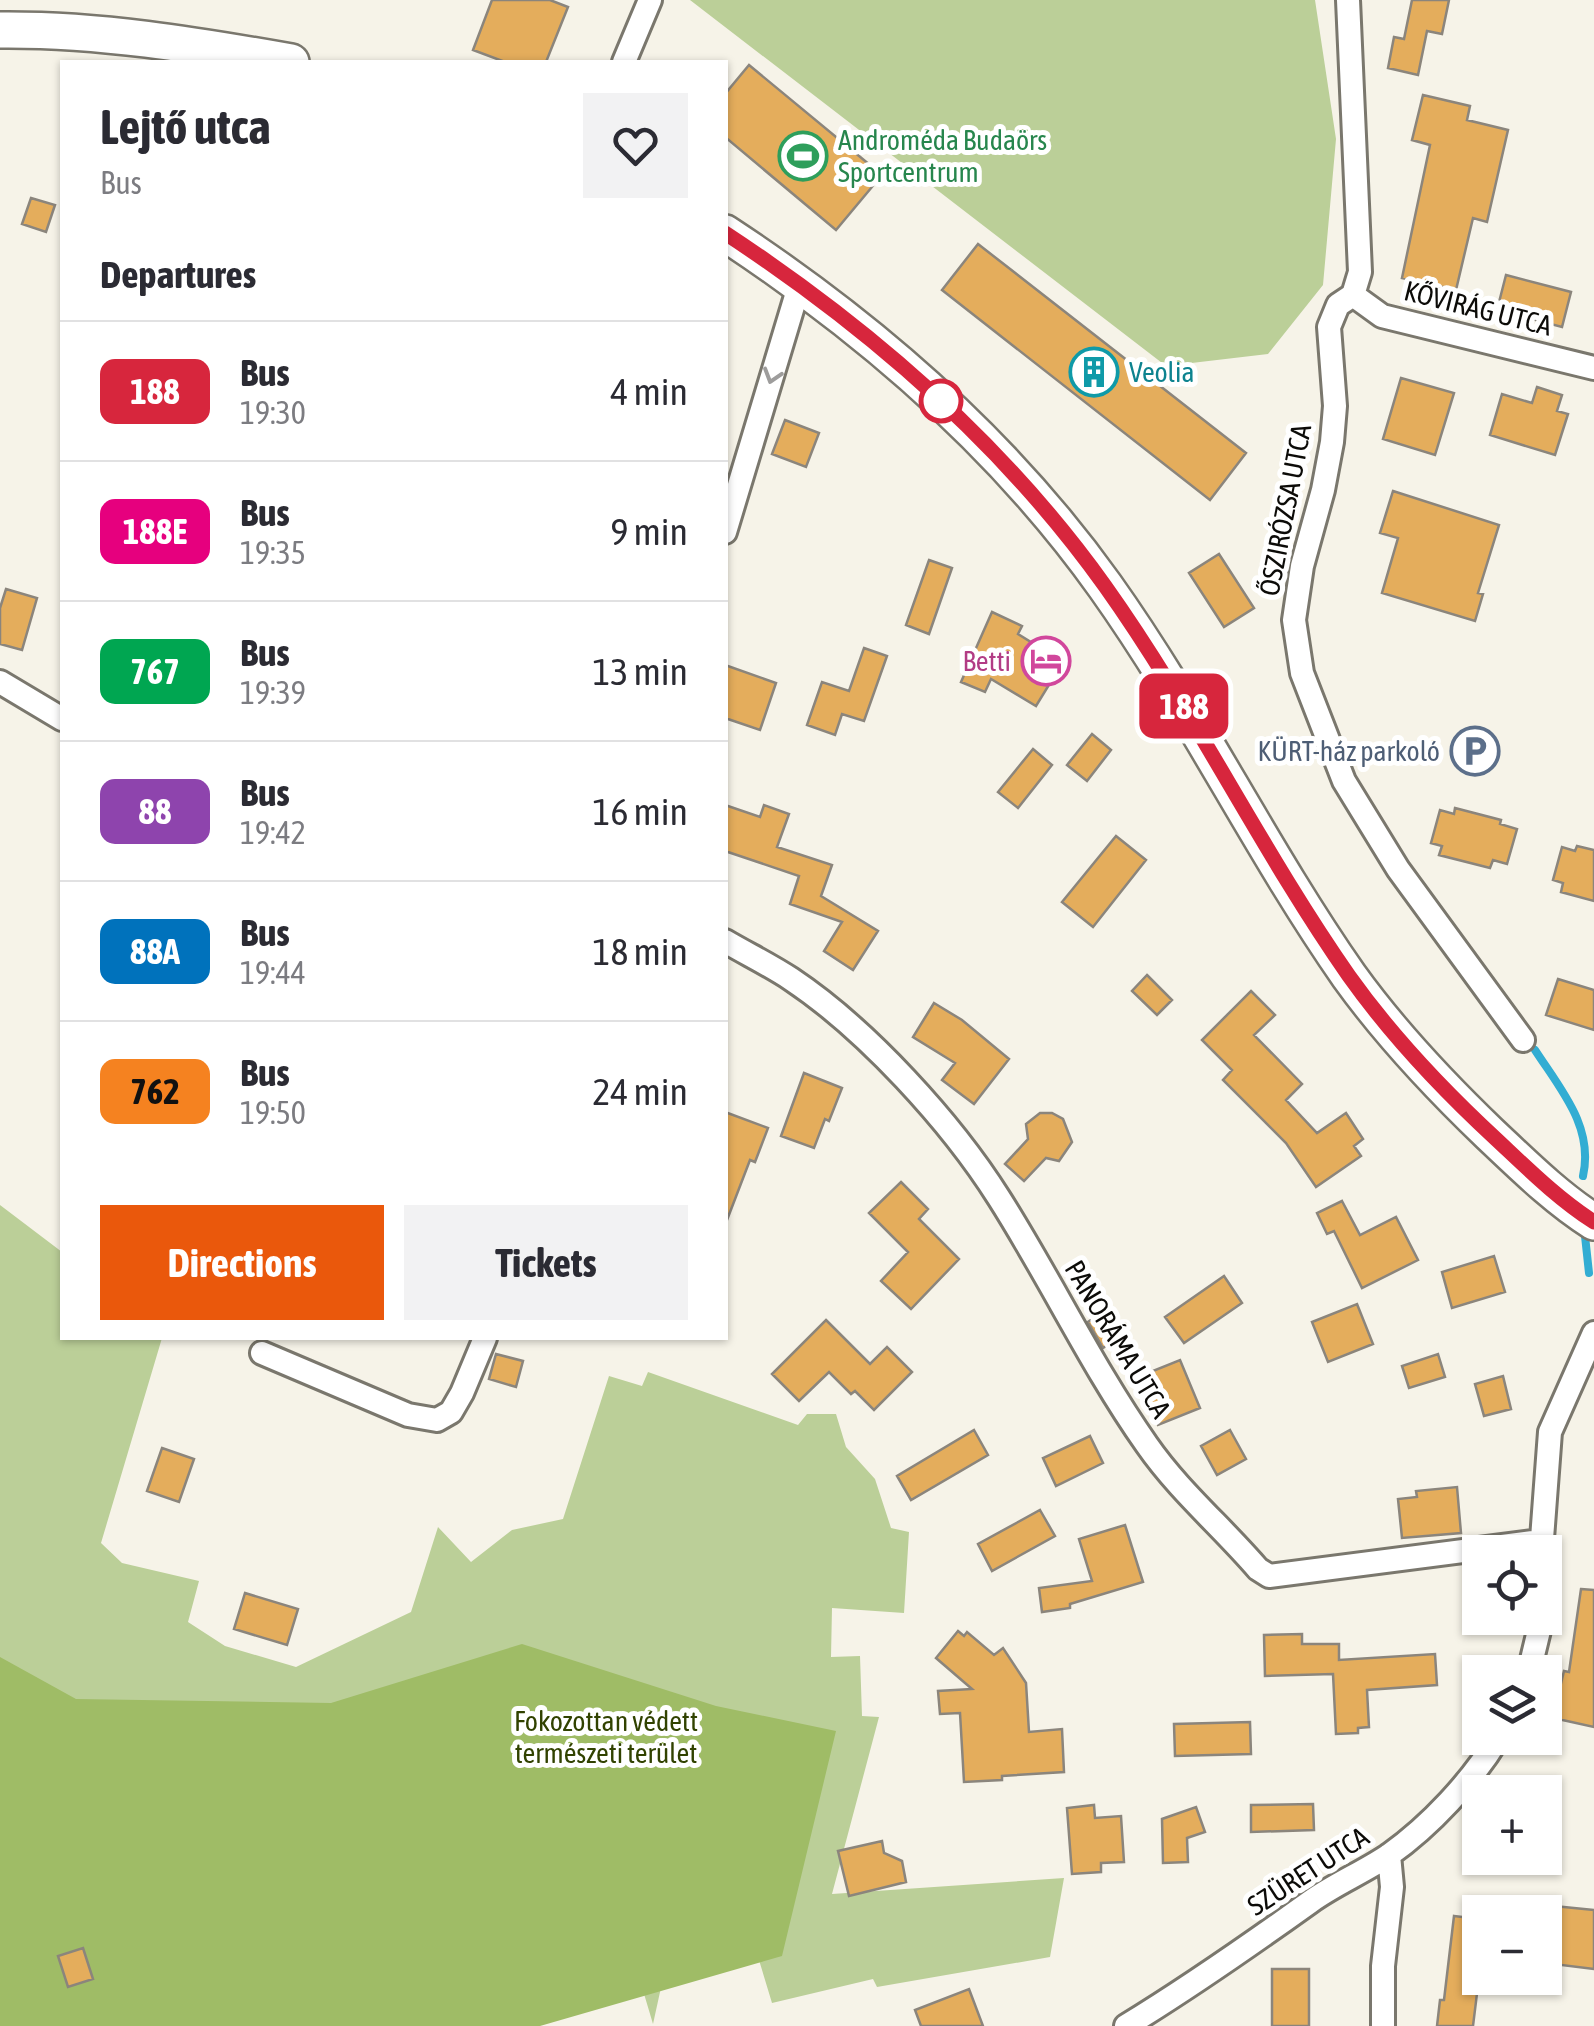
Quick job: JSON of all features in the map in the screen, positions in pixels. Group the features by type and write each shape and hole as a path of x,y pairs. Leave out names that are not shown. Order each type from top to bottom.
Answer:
{"main road":[{"path":"0,30 162,40 280,60"},
{"path":"728,235 800,282 893,356 1035,498 1126,618 1189,714 1290,887 1352,980 1457,1102 1528,1170 1594,1222"}],"street":[{"path":"625,60 650,0"},
{"name":"ŐSZIRÓZSA UTCA","path":"1348,0 1360,272 1353,295 1338,304 1329,327 1332,442 1302,566 1294,620 1302,673 1344,780 1398,869 1523,1040"},
{"path":"728,522 800,282"},
{"name":"KŐVIRÁG UTCA","path":"1353,295 1382,316 1594,368"},
{"path":"0,682 60,719"},
{"name":"PANORÁMA UTCA","path":"728,943 792,980 837,1016 882,1056 954,1136 998,1197 1147,1445 1196,1506 1258,1569 1269,1576 1462,1555"},
{"path":"1543,1535 1550,1432 1594,1332"},
{"path":"262,1353 408,1415 437,1420 450,1412 462,1393 483,1340"},
{"name":"SZÜRET UTCA","path":"1126,2026 1190,1988 1314,1899 1389,1854 1424,1827 1486,1755"},
{"path":"1383,2026 1383,1966 1392,1887 1389,1854"}],"green space":[{"path":"690,0 1315,0 1336,139 1323,285 1268,354 1166,366"},
{"name":"Fokozottan védett természeti terület","path":"0,1205 60,1250 60,1340 161,1340 101,1543 122,1563 199,1581 188,1622 225,1646 296,1667 411,1612 438,1527 471,1562 512,1530 563,1519 609,1376 642,1386 648,1372 798,1425 807,1414 836,1414 846,1447 875,1479 891,1528 909,1532 904,1613 832,1608 831,1657 860,1656 862,1716 879,1717 832,1894 1064,1878 1050,1957 877,1987 873,1979 772,2003 759,1960 669,1951 653,2024 639,1977 0,1898"},
{"path":"522,1644 716,1706 836,1731 782,1956 540,2026 0,2026 0,1657 76,1699 331,1703"}],"building":[{"path":"492,0 550,0 568,7 547,60 500,60 473,50"},
{"path":"1412,0 1449,0 1442,34 1427,31 1418,75 1388,68 1394,37 1404,39"},
{"name":"Androméda Budaörs Sportcentrum","path":"749,65 882,175 836,230 728,140 728,90"},
{"path":"1423,95 1470,106 1467,120 1508,130 1487,222 1473,218 1456,290 1402,278 1430,145 1412,140"},
{"path":"31,198 55,205 46,232 22,224"},
{"name":"Veolia","path":"978,244 1246,453 1210,500 942,290"},
{"path":"1506,275 1571,292 1562,327 1497,310"},
{"path":"1401,378 1454,393 1435,455 1383,439"},
{"path":"1537,387 1562,395 1557,411 1568,414 1555,455 1490,435 1502,394 1532,403"},
{"path":"785,420 819,433 806,467 772,454"},
{"path":"1393,491 1499,525 1478,593 1483,594 1475,621 1382,593 1398,538 1380,533"},
{"path":"1219,554 1254,608 1224,627 1189,573"},
{"path":"929,560 952,568 929,634 906,625"},
{"path":"6,589 37,598 22,650 0,644 0,608"},
{"path":"992,612 1022,626 1018,634 1063,662 1036,706 991,679 985,692 961,682"},
{"path":"864,648 887,656 864,721 842,714 835,735 807,725 822,682 849,691"},
{"path":"728,666 776,683 760,730 728,719"},
{"path":"1092,734 1111,750 1087,781 1067,765"},
{"path":"1033,749 1052,765 1018,808 998,792"},
{"path":"764,805 789,814 777,847 832,865 821,896 878,931 853,970 824,951 842,922 790,904 799,876 728,852 728,806 760,817"},
{"path":"1455,808 1501,820 1500,824 1517,829 1507,864 1493,860 1490,868 1439,855 1442,846 1431,843 1440,810 1454,814"},
{"path":"1116,836 1146,860 1093,927 1062,902"},
{"path":"1577,846 1594,850 1594,901 1561,892 1563,883 1553,880 1562,847 1575,851"},
{"path":"1147,975 1172,1000 1157,1015 1132,991"},
{"path":"1558,979 1594,990 1594,1030 1546,1015"},
{"path":"1251,991 1275,1015 1254,1035 1302,1084 1286,1100 1317,1133 1346,1113 1363,1139 1354,1146 1361,1156 1316,1187 1286,1143 1223,1080 1232,1070 1202,1040"},
{"path":"934,1003 962,1020 1009,1059 974,1104 942,1080 955,1063 913,1037"},
{"path":"804,1073 842,1088 814,1148 781,1136"},
{"path":"728,1113 768,1128 755,1162 750,1160 728,1217"},
{"path":"1040,1113 1052,1113 1063,1119 1072,1142 1059,1161 1046,1158 1024,1181 1005,1164 1028,1139 1026,1124"},
{"path":"901,1182 928,1209 919,1219 959,1259 911,1309 881,1281 908,1252 869,1213"},
{"path":"1342,1201 1360,1235 1396,1217 1418,1260 1362,1288 1334,1231 1327,1234 1317,1213"},
{"path":"1494,1256 1505,1292 1452,1308 1442,1272"},
{"path":"1224,1276 1242,1303 1184,1343 1165,1317"},
{"path":"1357,1304 1373,1344 1328,1362 1312,1322"},
{"path":"1109,1308 1126,1333 1103,1348 1088,1322"},
{"path":"826,1320 870,1364 887,1347 912,1372 874,1410 829,1372 799,1401 772,1374"},
{"path":"496,1354 523,1361 516,1387 489,1379"},
{"path":"1438,1354 1445,1377 1409,1388 1402,1366"},
{"path":"1180,1360 1200,1408 1158,1425 1138,1377"},
{"path":"1503,1376 1511,1409 1484,1416 1475,1384"},
{"path":"974,1430 988,1455 911,1500 897,1476"},
{"path":"1230,1430 1246,1459 1217,1475 1201,1446"},
{"path":"1090,1436 1103,1463 1056,1486 1043,1458"},
{"path":"162,1448 194,1459 179,1502 147,1491"},
{"path":"1457,1487 1461,1533 1402,1538 1398,1499 1417,1497 1416,1491"},
{"path":"1040,1510 1055,1536 992,1571 978,1544"},
{"path":"1125,1525 1143,1582 1070,1604 1070,1608 1042,1612 1039,1588 1092,1581 1079,1539"},
{"path":"1581,1589 1594,1590 1594,1727 1562,1720 1562,1679 1564,1671 1569,1672"},
{"path":"245,1593 298,1609 287,1645 234,1629"},
{"path":"958,1631 964,1636 967,1632 994,1655 1003,1648 1026,1683 1029,1732 1062,1729 1064,1772 964,1782 960,1713 940,1714 938,1691 972,1689 936,1658"},
{"path":"1302,1634 1302,1644 1339,1644 1339,1660 1435,1654 1437,1685 1367,1690 1369,1727 1358,1728 1358,1733 1336,1734 1333,1674 1265,1676 1264,1635"},
{"path":"1250,1722 1251,1754 1175,1756 1174,1724"},
{"path":"1313,1804 1314,1830 1251,1832 1251,1805"},
{"path":"1094,1805 1095,1818 1121,1816 1124,1862 1101,1863 1101,1872 1072,1874 1067,1808"},
{"path":"1196,1807 1205,1832 1187,1838 1188,1862 1163,1863 1162,1819"},
{"path":"882,1841 884,1853 902,1861 906,1882 849,1896 838,1851"},
{"path":"1562,1907 1594,1910 1594,1969 1562,1965"},
{"path":"1454,1916 1462,1917 1462,1995 1477,1995 1473,2026 1437,2026 1440,2000 1444,2000"},
{"path":"83,1948 93,1979 68,1987 58,1956"},
{"path":"1272,1969 1309,1969 1309,2026 1272,2026"},
{"path":"969,1989 983,2026 921,2026 915,2010"}],"waterway":[{"path":"1535,1050 1580,1125 1584,1141 1583,1176"},
{"path":"1585,1236 1589,1273"}],"bus line":[{"name":"188","path":"728,235 800,282 893,356 1023,483 1105,587 1189,714 1290,887 1352,980 1457,1102 1528,1170 1594,1222"}],"place":[{"name":"Androméda Budaörs Sportcentrum","path":"803,156"},
{"name":"Veolia","path":"1094,372"},
{"name":"Betti","path":"1046,661"},
{"name":"KÜRT-ház parkoló","path":"1475,751"}]}
